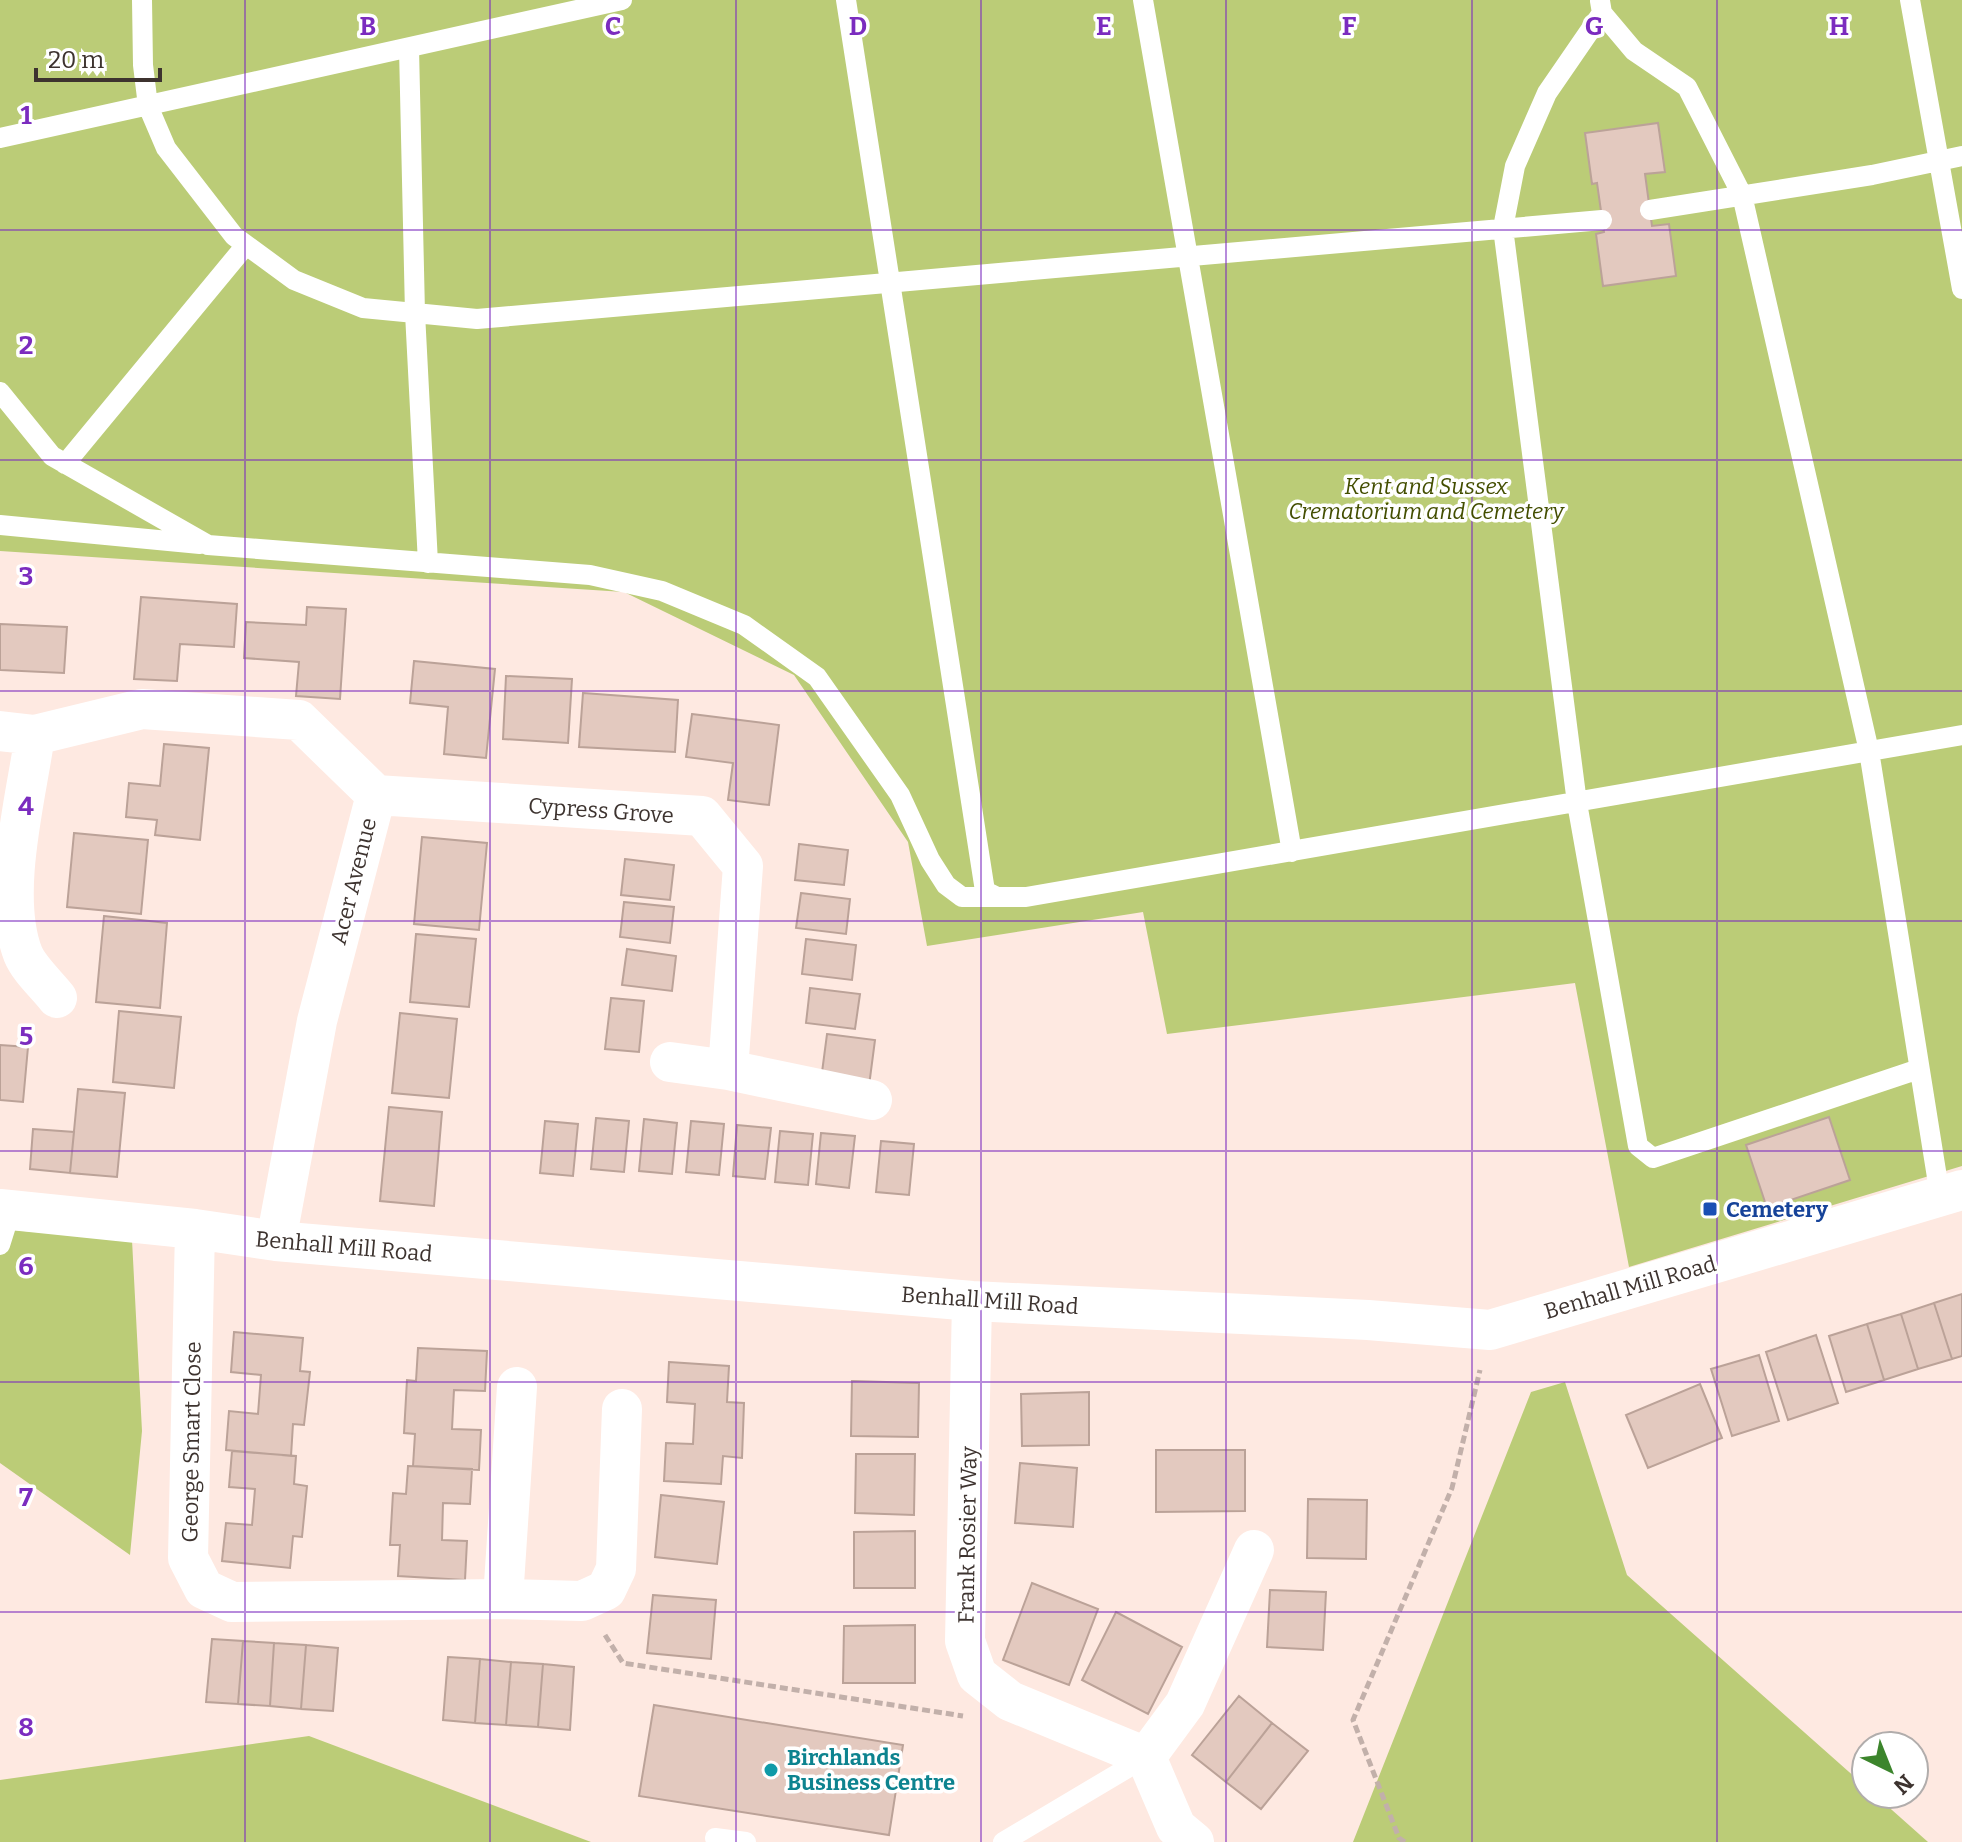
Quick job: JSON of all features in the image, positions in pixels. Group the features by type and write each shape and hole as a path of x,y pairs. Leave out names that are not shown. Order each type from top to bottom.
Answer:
{"street":[{"name":"Acer Avenue","path":"57,998 12,958 16,923 12,886 18,733 142,709 299,720 376,795 317,1021 276,1241"},
{"name":"Cypress Grove","path":"376,795 702,816 743,866 728,1070"},
{"path":"670,1062 728,1070 872,1100"},
{"name":"Benhall Mill Road","path":"4,1221 195,1229 276,1241 972,1301 1368,1320 1490,1330 1951,1193"},
{"name":"George Smart Close","path":"195,1229 188,1558 204,1589 232,1602 582,1601"},
{"name":"Frank Rosier Way","path":"972,1301 965,1641 977,1675 1010,1701 1146,1757"},
{"path":"503,1599 517,1387"},
{"path":"582,1601 606,1590 616,1569 622,1409"},
{"path":"1194,1842 1176,1827 1146,1757 1185,1704 1254,1550"}],"lane":[{"path":"142,0 143,65 148,106 166,148 234,236 294,280 363,308 477,319 1602,220"},
{"path":"0,138 622,0"},
{"path":"846,0 985,891 997,897"},
{"path":"1143,0 1292,852"},
{"path":"1910,0 1962,289"},
{"path":"1919,1069 1653,1158 1638,1146 1577,803 1503,228 1515,166 1547,93 1601,6 1634,51 1687,87 1742,195 1869,751 1919,1069 1951,1193"},
{"path":"409,48 415,313 428,563"},
{"path":"1650,210 1872,175 1962,156"},
{"path":"65,464 246,245"},
{"path":"0,392 52,456 208,545"},
{"path":"0,525 590,575 662,591 744,625 817,677 900,795 930,860 946,885 962,897 1026,897 1962,735"},
{"path":"1003,1842 1146,1757"},
{"path":"715,1838 746,1842"}],"path":[{"path":"1405,1842 1399,1838 1353,1720 1452,1488 1490,1330"},
{"path":"582,1601 623,1663 961,1717 1010,1701"}],"green space":[{"name":"Kent and Sussex Crematorium and Cemetery","path":"0,0 1962,0 1962,1166 1629,1267 1575,983 1167,1034 1143,912 927,946 908,842 794,675 624,592 0,551"},
{"path":"0,1229 132,1240 142,1431 130,1555 0,1463"},
{"path":"1565,1382 1627,1575 1850,1773 1850,1810 1892,1810 1928,1842 1353,1842 1531,1392"},
{"path":"309,1736 591,1842 0,1842 0,1780"}],"building":[{"path":"1658,123 1665,172 1645,174 1652,226 1669,224 1676,276 1603,286 1596,234 1604,232 1597,183 1592,184 1585,133"},
{"path":"141,597 237,604 234,647 180,644 177,681 134,679"},
{"path":"307,607 346,609 340,699 296,696 299,662 244,658 246,622 306,625"},
{"path":"0,624 67,627 64,673 0,670"},
{"path":"414,661 495,669 486,758 444,754 448,707 410,703"},
{"path":"506,676 572,679 568,743 503,739"},
{"path":"583,693 678,700 675,752 579,747"},
{"path":"692,714 779,725 769,805 728,800 733,763 686,757"},
{"path":"164,744 209,748 200,840 155,835 157,820 126,817 129,783 160,786"},
{"path":"74,833 148,840 141,914 67,907"},
{"path":"422,837 487,843 479,930 414,924"},
{"path":"799,844 848,850 844,885 795,880"},
{"path":"625,859 674,865 670,900 621,895"},
{"path":"801,893 850,899 846,934 796,928"},
{"path":"624,902 674,907 670,943 620,937"},
{"path":"104,916 167,923 160,1008 96,1002"},
{"path":"416,934 476,939 469,1007 410,1002"},
{"path":"806,939 856,945 852,980 802,974"},
{"path":"627,949 676,956 672,991 622,985"},
{"path":"810,988 860,994 855,1029 806,1023"},
{"path":"611,998 644,1001 639,1052 605,1049"},
{"path":"119,1011 181,1017 174,1088 113,1082"},
{"path":"400,1013 457,1019 449,1098 392,1093"},
{"path":"827,1034 875,1040 869,1086 821,1080"},
{"path":"0,1045 28,1047 23,1102 0,1100"},
{"path":"78,1089 125,1093 117,1177 70,1173"},
{"path":"389,1107 442,1112 434,1206 380,1201"},
{"path":"1829,1117 1850,1180 1767,1208 1746,1145"},
{"path":"596,1118 629,1121 624,1172 591,1169"},
{"path":"644,1119 677,1123 672,1174 639,1171"},
{"path":"545,1121 578,1124 573,1176 540,1173"},
{"path":"691,1121 724,1124 719,1175 686,1172"},
{"path":"737,1125 771,1128 765,1179 733,1176"},
{"path":"33,1129 74,1132 70,1173 30,1169"},
{"path":"780,1131 813,1134 808,1185 775,1182"},
{"path":"821,1133 855,1136 849,1188 816,1184"},
{"path":"881,1141 914,1144 909,1195 876,1192"},
{"path":"1962,1294 1962,1356 1952,1359 1934,1303"},
{"path":"1934,1303 1952,1359 1918,1369 1901,1314"},
{"path":"1901,1314 1918,1369 1884,1380 1867,1324"},
{"path":"1867,1324 1884,1380 1846,1392 1829,1336"},
{"path":"234,1332 303,1338 300,1371 310,1372 304,1425 293,1424 291,1456 226,1450 229,1411 258,1414 261,1375 231,1372"},
{"path":"1816,1335 1838,1403 1788,1420 1766,1352"},
{"path":"418,1348 487,1351 485,1391 454,1390 452,1429 481,1430 479,1470 413,1466 415,1434 404,1433 407,1380 416,1381"},
{"path":"1759,1355 1779,1421 1732,1436 1711,1369"},
{"path":"669,1362 729,1366 727,1402 744,1403 742,1458 723,1456 721,1484 664,1481 666,1443 693,1444 695,1404 667,1402"},
{"path":"852,1381 919,1383 918,1437 851,1436"},
{"path":"1700,1384 1722,1438 1648,1468 1626,1415"},
{"path":"1089,1392 1089,1445 1022,1446 1021,1394"},
{"path":"1156,1450 1245,1450 1245,1511 1156,1512"},
{"path":"232,1451 296,1456 294,1484 307,1486 302,1537 293,1536 290,1568 222,1561 226,1523 252,1525 255,1489 229,1487"},
{"path":"856,1454 915,1454 914,1515 855,1513"},
{"path":"1020,1463 1077,1468 1073,1527 1015,1523"},
{"path":"408,1466 472,1469 470,1504 443,1503 442,1540 467,1541 465,1580 398,1576 400,1545 390,1545 393,1493 406,1494"},
{"path":"661,1495 724,1502 717,1564 655,1557"},
{"path":"1308,1499 1367,1500 1366,1559 1307,1558"},
{"path":"915,1531 915,1588 854,1588 854,1532"},
{"path":"1032,1583 1098,1609 1069,1685 1003,1660"},
{"path":"1270,1590 1326,1592 1323,1650 1267,1647"},
{"path":"653,1595 716,1600 711,1659 647,1653"},
{"path":"1116,1612 1182,1647 1148,1714 1082,1680"},
{"path":"915,1625 915,1683 843,1683 844,1626"},
{"path":"212,1639 243,1641 238,1704 206,1702"},
{"path":"243,1641 274,1643 270,1706 238,1704"},
{"path":"274,1643 306,1645 301,1709 270,1706"},
{"path":"306,1645 338,1648 333,1711 301,1709"},
{"path":"448,1657 480,1659 475,1723 443,1720"},
{"path":"480,1659 511,1662 506,1725 475,1723"},
{"path":"511,1662 543,1664 538,1727 506,1725"},
{"path":"543,1664 574,1667 570,1730 538,1727"},
{"path":"1239,1696 1272,1723 1226,1782 1192,1755"},
{"name":"Birchlands Business Centre","path":"654,1705 903,1745 889,1835 639,1796"},
{"path":"1272,1723 1308,1751 1261,1809 1226,1782"}],"place":[{"name":"Cemetery","path":"1710,1209"},
{"name":"Birchlands Business Centre","path":"771,1770"}]}
